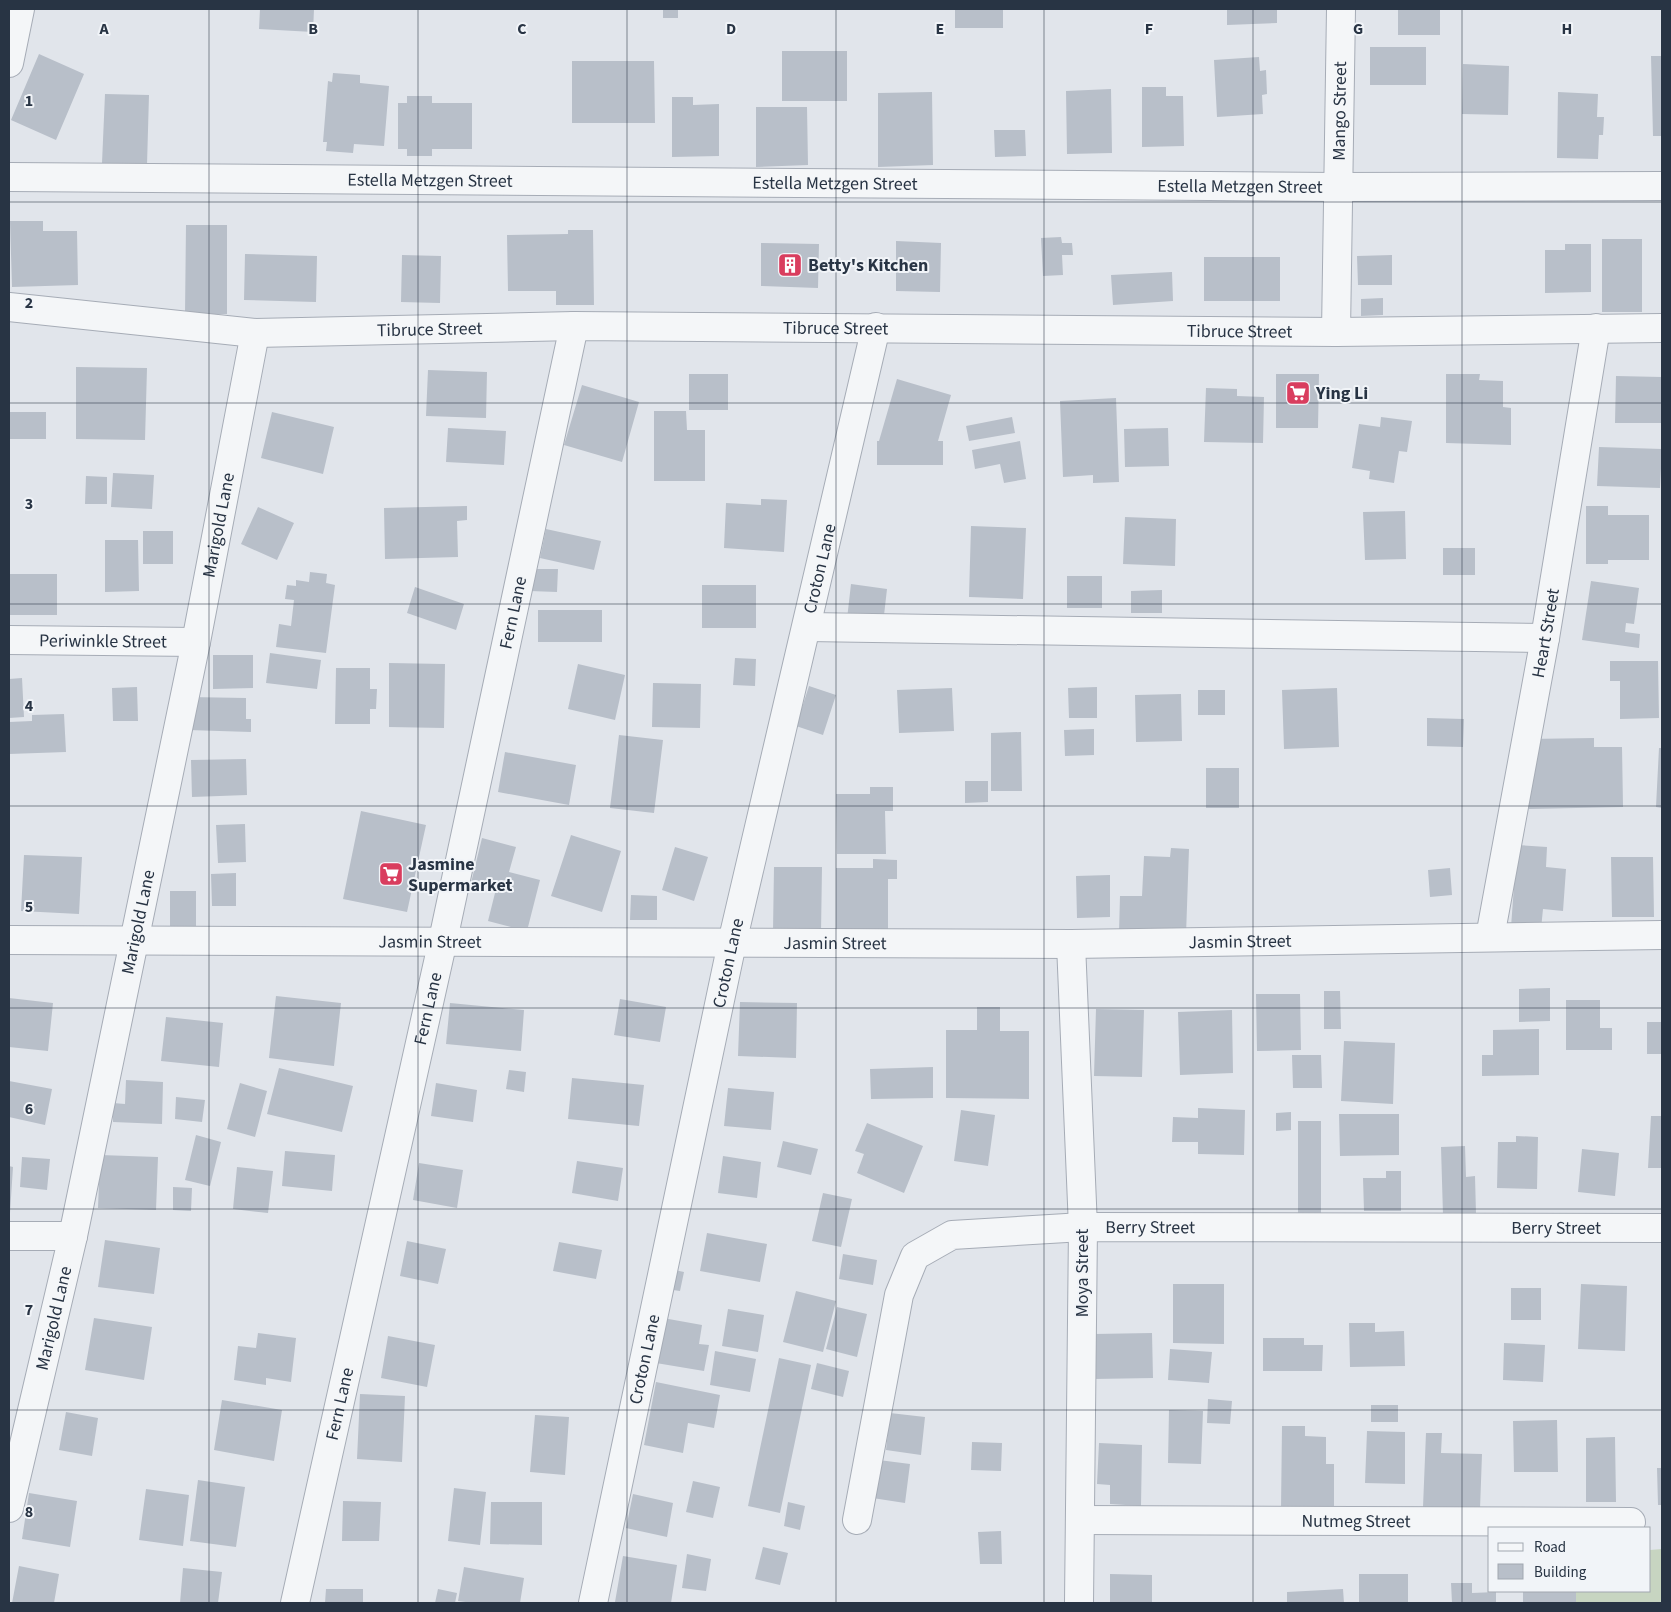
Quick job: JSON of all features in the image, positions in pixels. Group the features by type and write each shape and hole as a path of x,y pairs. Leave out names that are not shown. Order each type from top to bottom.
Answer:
{"street":[{"path":"9,63 20,9"},
{"name":"Mango Street","path":"1336,332 1341,9"},
{"name":"Estella Metzgen Street","path":"9,177 1338,187 1662,186"},
{"name":"Tibruce Street","path":"9,307 255,333 574,326 1336,332 1662,328"},
{"name":"Fern Lane","path":"295,1603 442,940 574,326"},
{"name":"Croton Lane","path":"593,1603 732,943 808,627 876,327"},
{"name":"Heart Street","path":"1490,937 1545,638 1596,328"},
{"name":"Marigold Lane","path":"9,1508 73,1236 132,940 196,642 255,333"},
{"path":"808,627 1545,638"},
{"name":"Periwinkle Street","path":"9,640 196,642"},
{"name":"Jasmin Street","path":"9,940 442,940 1071,944 1662,935"},
{"name":"Moya Street","path":"1071,944 1083,1227 1079,1603"},
{"name":"Berry Street","path":"857,1520 899,1295 915,1256 952,1236 1083,1227 1662,1228"},
{"path":"9,1236 73,1236"},
{"name":"Nutmeg Street","path":"1081,1520 1631,1522"}],"green space":[{"path":"1662,1549 1662,1603 1528,1603 1530,1592 1651,1592 1651,1550"}],"building":[{"path":"260,9 314,9 313,32 259,29"},
{"path":"663,9 678,9 678,18 663,18"},
{"path":"955,9 1003,9 1003,28 955,28"},
{"path":"1227,9 1277,9 1277,23 1227,25"},
{"path":"1398,9 1440,9 1440,35 1398,35"},
{"path":"1370,47 1426,47 1426,85 1370,85"},
{"path":"782,51 847,51 847,101 782,101"},
{"path":"39,54 84,74 56,140 11,120"},
{"path":"1651,56 1662,56 1662,136 1653,136"},
{"path":"1259,57 1260,71 1266,70 1267,94 1262,95 1263,114 1217,117 1214,60"},
{"path":"572,61 654,61 655,123 572,123"},
{"path":"1463,64 1509,66 1508,115 1462,114"},
{"path":"333,73 360,75 360,83 389,86 384,146 354,144 353,153 326,151 327,142 323,142 328,81 332,82"},
{"path":"1142,87 1166,87 1166,96 1183,96 1184,146 1142,147"},
{"path":"1111,89 1112,153 1067,154 1066,91"},
{"path":"932,92 933,165 878,167 878,93"},
{"path":"1558,92 1598,94 1597,117 1604,117 1603,135 1599,135 1598,159 1557,158"},
{"path":"105,94 149,95 147,165 102,163"},
{"path":"407,96 432,96 432,103 472,103 472,149 432,149 432,156 407,156 407,149 398,149 398,103 407,103"},
{"path":"672,97 693,97 693,105 719,104 719,156 672,157"},
{"path":"756,107 807,107 808,165 756,167"},
{"path":"994,130 1025,130 1026,156 995,157"},
{"path":"10,221 43,221 43,231 77,231 78,285 12,287"},
{"path":"186,225 227,225 227,314 185,314"},
{"path":"568,230 593,230 594,305 556,305 556,291 508,291 507,235 568,234"},
{"path":"1061,237 1062,243 1072,243 1073,255 1062,255 1063,275 1043,276 1041,238"},
{"path":"1602,239 1642,239 1642,312 1602,312"},
{"path":"896,241 941,243 940,292 896,291"},
{"name":"Betty's Kitchen","path":"761,243 819,244 818,288 761,286"},
{"path":"1565,244 1591,244 1591,292 1545,293 1545,250 1565,250"},
{"path":"245,254 317,256 316,302 244,300"},
{"path":"402,255 441,256 440,303 401,302"},
{"path":"1392,255 1392,285 1358,285 1357,256"},
{"path":"1204,257 1280,257 1280,301 1204,301"},
{"path":"1172,272 1173,301 1113,305 1111,275"},
{"path":"1383,298 1383,315 1361,316 1361,299"},
{"path":"76,367 147,368 145,440 76,439"},
{"path":"428,370 487,372 486,418 426,416"},
{"path":"689,374 728,374 728,410 689,410"},
{"path":"1276,374 1319,374 1318,428 1276,428"},
{"path":"1446,374 1480,374 1479,380 1503,381 1503,407 1511,408 1511,445 1446,443"},
{"path":"1616,376 1662,377 1662,423 1615,423"},
{"path":"897,379 951,395 938,441 943,441 943,465 877,465 877,441 879,441"},
{"path":"582,385 639,402 622,462 564,445"},
{"path":"1206,388 1237,389 1237,396 1264,397 1263,443 1204,442"},
{"path":"1116,398 1119,482 1093,483 1093,475 1063,477 1060,401"},
{"path":"654,411 686,411 687,430 705,430 705,481 654,481"},
{"path":"9,412 46,412 46,439 9,439"},
{"path":"272,412 334,427 323,474 261,458"},
{"path":"1012,417 1015,433 969,441 966,426"},
{"path":"1381,417 1412,421 1407,452 1399,451 1394,483 1369,479 1370,471 1352,468 1359,424 1380,427"},
{"path":"448,428 506,431 504,465 446,462"},
{"path":"1168,428 1169,466 1125,467 1124,429"},
{"path":"1020,441 1026,479 1004,483 1000,464 975,469 972,450"},
{"path":"1599,447 1662,449 1660,488 1597,486"},
{"path":"113,473 154,475 152,509 111,507"},
{"path":"86,476 107,477 107,504 85,504"},
{"path":"761,499 787,500 784,552 724,548 726,503 761,505"},
{"path":"467,506 467,520 457,521 458,557 385,559 384,508"},
{"path":"1586,506 1608,506 1608,515 1649,515 1649,560 1608,560 1608,564 1586,564"},
{"path":"258,507 294,523 277,560 241,544"},
{"path":"1405,511 1406,559 1365,560 1363,512"},
{"path":"1125,517 1176,519 1175,566 1123,564"},
{"path":"971,526 1026,528 1023,599 969,597"},
{"path":"546,529 601,541 594,570 540,558"},
{"path":"143,531 173,531 173,564 143,564"},
{"path":"105,540 138,540 139,591 105,592"},
{"path":"1443,548 1475,548 1475,575 1443,575"},
{"path":"531,569 558,569 557,592 530,591"},
{"path":"310,572 327,574 326,583 335,585 326,653 276,647 279,624 291,626 294,600 285,599 287,585 296,586 296,580 309,582"},
{"path":"9,574 57,574 57,615 9,615"},
{"path":"1067,576 1102,576 1102,608 1067,608"},
{"path":"1591,581 1639,588 1634,624 1626,623 1625,632 1640,634 1639,648 1582,640"},
{"path":"851,584 887,589 883,624 847,619"},
{"path":"702,585 756,585 756,628 702,628"},
{"path":"415,587 464,604 456,630 407,613"},
{"path":"1162,590 1162,613 1131,613 1131,591"},
{"path":"538,610 602,610 602,642 538,642"},
{"path":"270,653 321,660 317,689 266,683"},
{"path":"213,655 253,655 253,688 213,689"},
{"path":"735,658 756,659 755,686 733,685"},
{"path":"1610,661 1658,661 1659,718 1620,719 1620,681 1610,681"},
{"path":"389,663 445,664 444,728 389,727"},
{"path":"578,664 625,675 615,720 568,709"},
{"path":"336,668 370,668 370,689 377,689 376,709 370,709 370,724 335,724"},
{"path":"22,678 24,717 9,718 9,679"},
{"path":"653,683 701,684 700,728 652,727"},
{"path":"809,686 836,695 823,735 796,726"},
{"path":"137,687 138,721 113,721 112,688"},
{"path":"1097,687 1097,718 1069,718 1068,688"},
{"path":"952,688 954,731 899,733 897,690"},
{"path":"1337,688 1339,747 1284,749 1282,690"},
{"path":"1198,690 1225,690 1225,715 1198,715"},
{"path":"1181,694 1182,741 1136,742 1135,695"},
{"path":"189,697 246,698 246,719 251,719 251,732 188,730"},
{"path":"64,714 66,752 9,754 9,722 32,721 32,715"},
{"path":"1427,718 1464,719 1463,747 1427,746"},
{"path":"1094,729 1094,755 1065,756 1064,730"},
{"path":"1021,732 1022,791 991,791 991,733"},
{"path":"619,735 663,740 654,813 610,808"},
{"path":"1594,738 1594,747 1622,747 1623,807 1529,809 1528,739"},
{"path":"1659,748 1662,748 1662,808 1656,807"},
{"path":"505,752 576,765 569,805 498,792"},
{"path":"246,759 247,795 192,797 191,760"},
{"path":"1206,768 1239,768 1239,808 1206,808"},
{"path":"965,781 988,781 988,802 965,803"},
{"path":"870,787 893,787 893,811 885,811 886,854 837,854 836,794 870,794"},
{"path":"361,811 426,825 407,912 343,899"},
{"path":"245,824 246,862 218,863 216,825"},
{"path":"571,835 621,851 602,912 551,896"},
{"path":"482,838 516,847 509,872 540,880 527,931 488,921 496,889 471,883"},
{"path":"1517,845 1547,847 1546,867 1566,869 1563,911 1543,909 1541,929 1511,927"},
{"path":"675,847 708,857 694,901 662,890"},
{"path":"1171,848 1189,849 1186,935 1119,933 1120,896 1142,896 1144,856 1170,857"},
{"path":"24,855 82,857 79,914 21,911"},
{"path":"1611,857 1653,857 1654,917 1612,917"},
{"path":"873,859 897,860 897,879 888,879 888,930 836,929 836,868 873,868"},
{"path":"774,867 822,867 821,933 773,931"},
{"path":"1450,868 1452,895 1430,897 1428,870"},
{"path":"236,873 236,906 212,906 211,874"},
{"path":"1110,875 1110,917 1077,918 1076,876"},
{"path":"170,891 196,891 196,931 170,931"},
{"path":"631,895 657,896 657,920 630,920"},
{"path":"1550,988 1550,1021 1519,1022 1519,989"},
{"path":"1324,991 1340,991 1341,1029 1324,1029"},
{"path":"1256,994 1300,994 1301,1050 1257,1051"},
{"path":"276,996 341,1003 334,1066 269,1058"},
{"path":"9,998 53,1003 48,1051 9,1047"},
{"path":"620,999 666,1007 660,1042 614,1035"},
{"path":"1566,1000 1600,1000 1600,1028 1612,1028 1612,1050 1566,1050"},
{"path":"740,1002 797,1003 796,1058 738,1056"},
{"path":"450,1003 524,1010 521,1051 446,1044"},
{"path":"977,1007 1000,1007 1000,1031 1029,1031 1029,1099 946,1098 946,1030 977,1030"},
{"path":"1096,1009 1144,1010 1142,1077 1094,1076"},
{"path":"1232,1010 1233,1073 1180,1075 1178,1012"},
{"path":"166,1017 223,1023 219,1067 161,1061"},
{"path":"1647,1022 1662,1022 1662,1054 1647,1054"},
{"path":"1539,1029 1539,1075 1482,1076 1482,1055 1493,1055 1493,1030"},
{"path":"1344,1041 1395,1043 1393,1104 1341,1101"},
{"path":"1292,1055 1321,1055 1322,1088 1293,1088"},
{"path":"933,1067 933,1098 871,1099 870,1069"},
{"path":"279,1068 353,1086 342,1132 267,1114"},
{"path":"509,1070 526,1072 524,1092 506,1089"},
{"path":"572,1078 644,1085 639,1126 568,1119"},
{"path":"126,1080 163,1082 162,1124 113,1122 113,1103 125,1104"},
{"path":"9,1081 52,1089 45,1125 9,1117"},
{"path":"240,1083 267,1091 255,1137 227,1129"},
{"path":"436,1083 477,1090 473,1122 431,1116"},
{"path":"728,1088 774,1092 771,1130 724,1126"},
{"path":"176,1097 205,1100 202,1122 175,1119"},
{"path":"1198,1108 1245,1110 1244,1155 1198,1154 1198,1142 1172,1142 1173,1117 1198,1118"},
{"path":"961,1110 995,1115 988,1166 954,1161"},
{"path":"1291,1112 1291,1130 1276,1131 1276,1113"},
{"path":"1339,1114 1399,1114 1399,1155 1340,1156"},
{"path":"1651,1116 1662,1116 1662,1168 1648,1168"},
{"path":"1298,1121 1321,1121 1321,1214 1298,1214"},
{"path":"867,1123 923,1146 904,1193 857,1173 864,1154 855,1151"},
{"path":"196,1135 221,1142 210,1186 185,1180"},
{"path":"1516,1136 1538,1137 1537,1189 1497,1188 1498,1142 1516,1142"},
{"path":"783,1141 818,1149 811,1175 777,1167"},
{"path":"1465,1146 1466,1177 1475,1176 1476,1214 1443,1215 1441,1147"},
{"path":"1582,1149 1619,1153 1615,1196 1578,1192"},
{"path":"285,1151 335,1155 332,1191 282,1186"},
{"path":"100,1155 158,1157 156,1210 98,1208"},
{"path":"723,1156 761,1162 757,1198 718,1193"},
{"path":"22,1157 50,1159 47,1190 20,1187"},
{"path":"577,1161 623,1168 618,1201 572,1193"},
{"path":"419,1163 463,1170 457,1208 413,1200"},
{"path":"9,1166 13,1167 10,1213 9,1213"},
{"path":"237,1167 273,1171 268,1213 233,1209"},
{"path":"1386,1171 1401,1171 1401,1211 1364,1211 1363,1178 1386,1178"},
{"path":"173,1187 192,1188 191,1211 173,1210"},
{"path":"823,1193 852,1199 841,1247 812,1241"},
{"path":"707,1233 767,1244 760,1282 700,1271"},
{"path":"105,1240 160,1248 154,1294 98,1287"},
{"path":"407,1241 446,1249 438,1284 400,1276"},
{"path":"559,1242 602,1250 596,1279 553,1271"},
{"path":"843,1254 877,1260 873,1285 839,1279"},
{"path":"670,1269 684,1272 680,1291 666,1289"},
{"path":"1173,1284 1224,1284 1224,1344 1173,1343"},
{"path":"1581,1284 1627,1286 1625,1351 1578,1349"},
{"path":"1511,1288 1541,1288 1541,1320 1511,1320"},
{"path":"796,1291 836,1301 823,1352 783,1342"},
{"path":"837,1307 867,1314 857,1357 826,1349"},
{"path":"728,1309 764,1315 758,1352 722,1346"},
{"path":"94,1318 152,1327 144,1380 85,1370"},
{"path":"663,1318 702,1325 699,1344 709,1345 704,1371 656,1363"},
{"path":"1349,1323 1375,1323 1375,1332 1404,1331 1405,1366 1350,1367"},
{"path":"258,1333 296,1338 291,1382 266,1378 266,1385 234,1380 238,1346 256,1348"},
{"path":"1152,1333 1153,1378 1094,1379 1094,1334"},
{"path":"388,1336 435,1345 427,1387 381,1378"},
{"path":"1263,1338 1304,1338 1304,1345 1323,1345 1322,1371 1263,1371"},
{"path":"1504,1343 1545,1345 1543,1382 1503,1380"},
{"path":"1170,1349 1212,1352 1209,1383 1168,1380"},
{"path":"715,1351 756,1359 750,1392 710,1385"},
{"path":"779,1358 811,1365 780,1513 748,1506"},
{"path":"817,1363 849,1371 843,1397 811,1389"},
{"path":"656,1382 720,1395 714,1428 688,1423 683,1453 644,1445"},
{"path":"360,1394 405,1396 402,1462 357,1459"},
{"path":"1208,1399 1232,1401 1230,1424 1207,1423"},
{"path":"222,1400 282,1410 274,1461 214,1450"},
{"path":"1371,1405 1398,1405 1398,1422 1371,1422"},
{"path":"1169,1410 1203,1411 1201,1464 1168,1463"},
{"path":"66,1412 98,1418 92,1456 59,1450"},
{"path":"890,1413 925,1417 921,1455 886,1450"},
{"path":"535,1415 569,1417 565,1475 530,1472"},
{"path":"1557,1420 1558,1472 1514,1472 1513,1421"},
{"path":"1282,1426 1305,1426 1305,1436 1326,1437 1326,1464 1334,1464 1334,1510 1281,1509"},
{"path":"1367,1431 1405,1432 1405,1484 1365,1483"},
{"path":"1426,1433 1442,1433 1441,1453 1482,1454 1480,1509 1423,1507"},
{"path":"1615,1437 1616,1502 1586,1502 1586,1438"},
{"path":"972,1442 1002,1443 1001,1471 971,1470"},
{"path":"1099,1443 1142,1445 1141,1506 1110,1504 1110,1485 1097,1484"},
{"path":"871,1459 910,1464 905,1503 866,1497"},
{"path":"1657,1468 1662,1468 1662,1505 1658,1505"},
{"path":"198,1480 245,1487 236,1547 190,1541"},
{"path":"693,1481 720,1487 713,1518 686,1512"},
{"path":"454,1488 486,1492 480,1545 448,1541"},
{"path":"146,1489 189,1495 183,1546 139,1540"},
{"path":"29,1493 77,1501 70,1547 22,1539"},
{"path":"633,1494 673,1503 667,1537 626,1528"},
{"path":"343,1501 381,1502 379,1541 342,1541"},
{"path":"491,1502 542,1502 542,1545 490,1544"},
{"path":"788,1502 805,1506 800,1530 784,1526"},
{"path":"1001,1531 1002,1564 980,1564 978,1532"},
{"path":"763,1547 788,1553 780,1585 755,1579"},
{"path":"687,1554 711,1559 706,1591 682,1588"},
{"path":"623,1556 677,1565 671,1603 615,1602"},
{"path":"19,1566 59,1574 54,1603 12,1603"},
{"path":"464,1567 524,1578 520,1603 473,1603 458,1601"},
{"path":"183,1568 222,1572 218,1603 180,1603"},
{"path":"1110,1574 1152,1575 1152,1603 1110,1603"},
{"path":"1359,1574 1408,1574 1408,1603 1359,1603"},
{"path":"1451,1583 1472,1583 1472,1593 1496,1592 1496,1603 1452,1603"},
{"path":"326,1589 363,1589 363,1603 325,1603"},
{"path":"438,1589 457,1593 455,1603 435,1603"},
{"path":"1343,1589 1344,1603 1287,1603 1287,1592"},
{"path":"1523,1592 1576,1592 1576,1603 1523,1603"}],"place":[{"name":"Betty's Kitchen","path":"790,265"},
{"name":"Ying Li","path":"1298,393"},
{"name":"Jasmine Supermarket","path":"391,874"}]}
